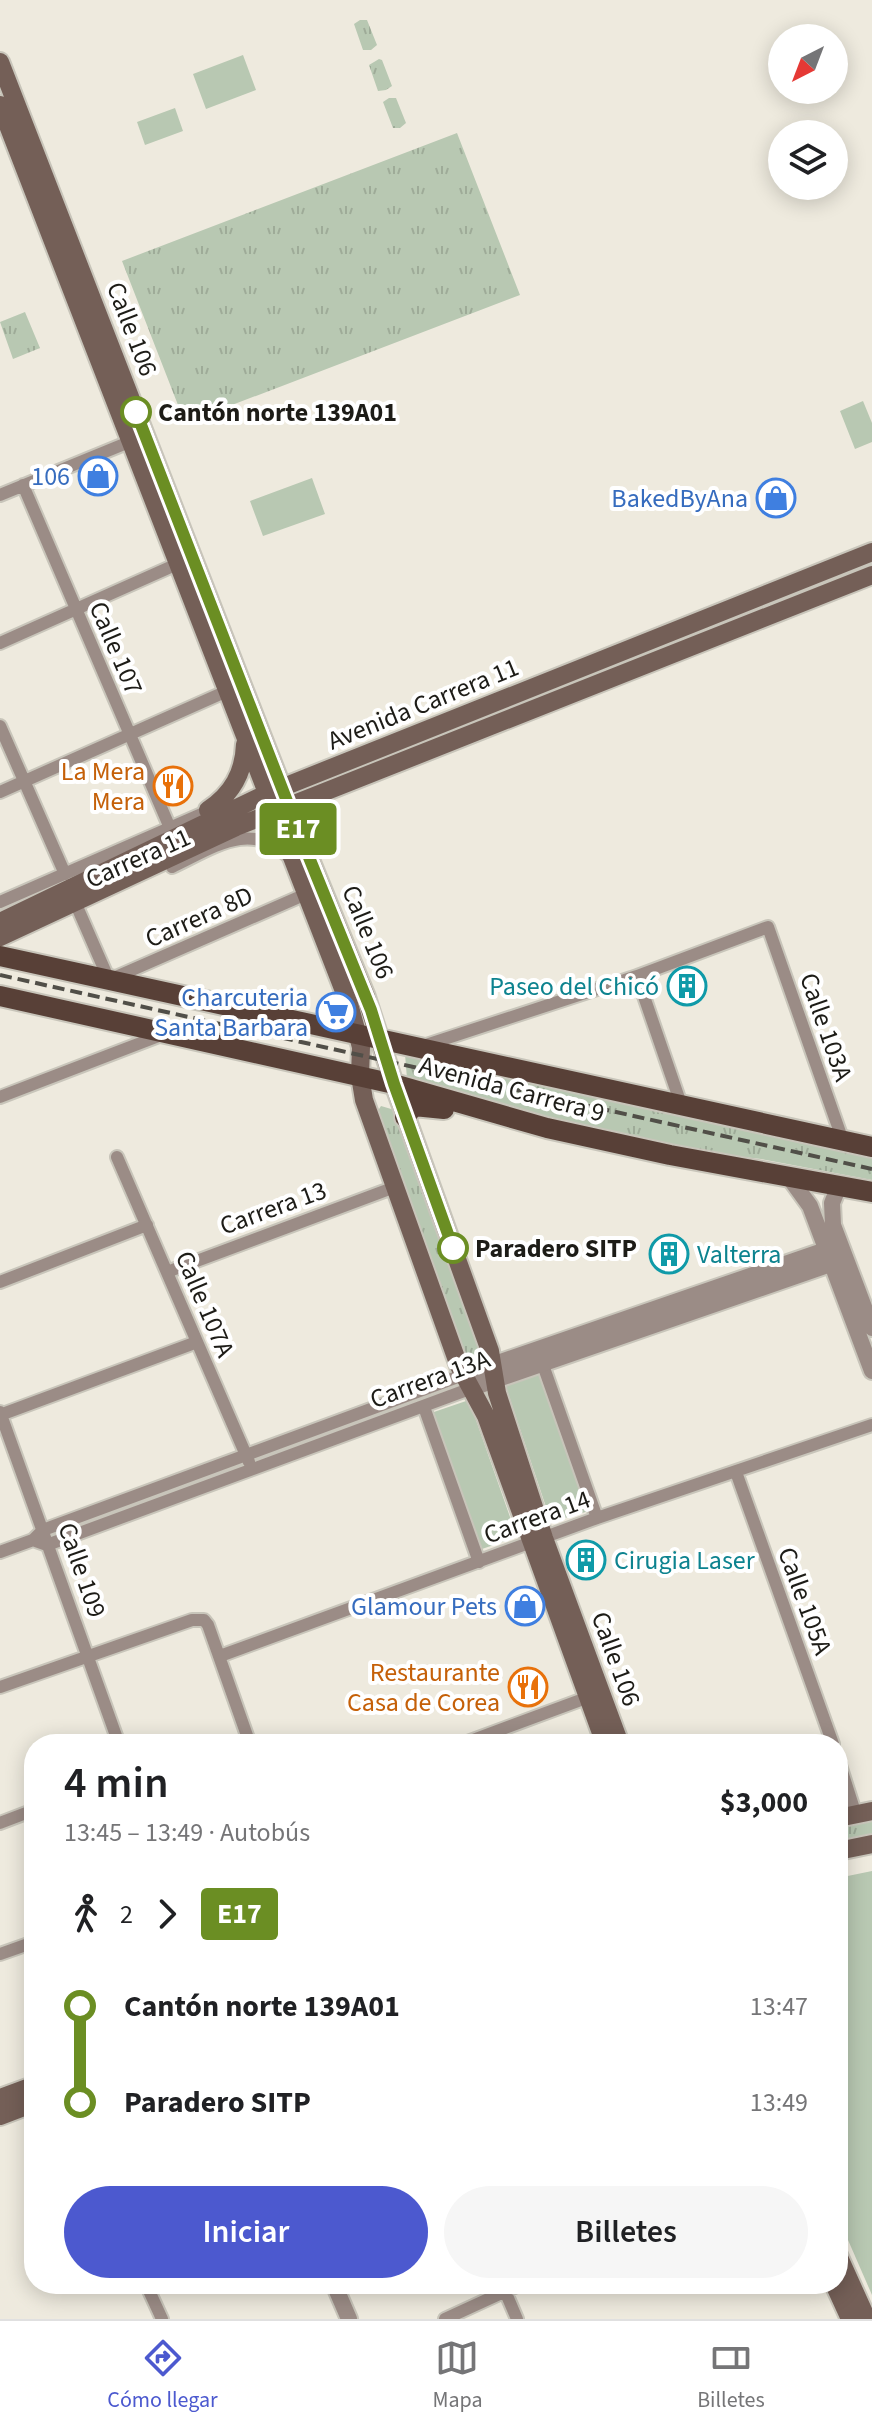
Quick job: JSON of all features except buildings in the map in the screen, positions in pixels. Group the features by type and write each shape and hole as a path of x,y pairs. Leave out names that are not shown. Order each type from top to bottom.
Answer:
{"main road":[{"name":"Calle 106","path":"0,62 139,441"},
{"name":"Calle 106","path":"0,105 185,558 271,758 274,791"},
{"name":"Avenida Carrera 11","path":"0,937 274,791 872,552"},
{"name":"Calle 106","path":"185,558 227,691 245,737 274,791 298,852 366,997 494,1373 538,1540"},
{"name":"Avenida Carrera 11","path":"0,922 133,866 872,575"},
{"path":"208,810 225,796 239,776 245,754 245,737"},
{"path":"271,758 300,771 323,772"},
{"path":"298,852 309,814 323,793"},
{"name":"Calle 106","path":"282,809 284,840 298,852 306,894 349,1004 358,1036 364,1100 395,1187 468,1381 538,1540 594,1694 615,1734"},
{"path":"236,827 259,830 284,840"},
{"name":"Avenida Carrera 9","path":"0,956 872,1147"},
{"name":"Avenida Carrera 9","path":"0,996 394,1084 547,1128 872,1195"},
{"path":"405,1117 410,1108 420,1106 484,1110"},
{"name":"Calle 106","path":"594,1694 603,1734"},
{"path":"848,1849 872,1844"},
{"path":"0,2091 24,2083"},
{"path":"0,2098 24,2089"},
{"path":"0,2116 24,2107"},
{"path":"0,2123 24,2115"},
{"path":"848,2282 861,2316"},
{"path":"842,2294 861,2316"}],"street":[{"path":"0,495 139,441"},
{"name":"Calle 107","path":"23,485 170,828"},
{"path":"0,643 185,558"},
{"path":"0,792 227,691"},
{"path":"0,726 65,874"},
{"name":"Carrera 11","path":"0,902 208,810 274,791"},
{"name":"Carrera 11","path":"0,944 239,838 267,840 298,852"},
{"name":"Carrera 8D","path":"109,980 306,894"},
{"path":"78,909 109,980"},
{"name":"Calle 103A","path":"637,976 768,927 843,1141"},
{"path":"416,1048 637,976 682,1107"},
{"path":"0,1097 164,1034"},
{"name":"Calle 107A","path":"117,1157 252,1469"},
{"path":"789,1177 806,1198 872,1328"},
{"path":"839,1186 831,1210 836,1254 872,1371"},
{"name":"Carrera 13","path":"167,1272 395,1187"},
{"path":"0,1282 147,1225"},
{"name":"Carrera 13A","path":"0,1552 33,1540 43,1530 246,1455 836,1254"},
{"name":"Carrera 13A","path":"494,1373 543,1365 660,1314"},
{"path":"0,1414 197,1342"},
{"path":"543,1365 597,1518"},
{"name":"Carrera 13A","path":"47,1545 424,1407 468,1381"},
{"path":"424,1407 479,1562"},
{"name":"Calle 109","path":"0,1414 115,1734"},
{"name":"Carrera 14","path":"220,1656 597,1518 872,1425"},
{"name":"Calle 105A","path":"736,1472 829,1734"},
{"path":"33,1540 47,1545"},
{"path":"0,1687 192,1620 204,1620 247,1734"},
{"path":"488,1734 594,1694"},
{"path":"848,1792 855,1815"},
{"path":"0,1823 24,1814"},
{"path":"0,1954 24,1946"},
{"path":"151,2294 162,2319"},
{"path":"338,2294 349,2319"},
{"path":"445,2319 491,2294"},
{"path":"507,2294 517,2319"}],"green space":[{"path":"367,20 377,45 371,50 363,50 354,24"},
{"path":"243,55 256,90 206,109 193,74"},
{"path":"379,59 392,86 378,91 369,65"},
{"path":"396,98 406,123 400,128 393,128 383,102"},
{"path":"175,108 183,131 145,145 137,122"},
{"path":"457,133 520,295 185,423 122,261"},
{"path":"25,312 40,348 13,359 0,322"},
{"path":"863,401 872,423 872,442 855,449 840,411"},
{"path":"312,478 325,514 263,536 250,501"},
{"path":"405,1054 872,1156 872,1180 761,1159 707,1153 563,1122 407,1079"},
{"path":"381,1106 398,1111 486,1358 467,1365 375,1115"},
{"path":"541,1374 589,1511 551,1522 505,1384"},
{"path":"469,1400 517,1537 479,1550 431,1413"},
{"path":"872,1819 872,1837 848,1842 848,1825"},
{"path":"872,1871 872,2295 848,2240 848,1876"}],"railway":[{"path":"0,975 872,1169"}],"bus line":[{"name":"E17","path":"136,412 371,1010 453,1248"}],"place":[{"name":"Cantón norte 139A01","path":"136,412"},
{"name":"106","path":"98,476"},
{"name":"BakedByAna","path":"776,498"},
{"name":"La Mera Mera","path":"173,786"},
{"name":"Paseo del Chicó","path":"687,986"},
{"name":"Charcuteria Santa Barbara","path":"336,1012"},
{"name":"Paradero SITP","path":"453,1248"},
{"name":"Valterra","path":"669,1254"},
{"name":"Cirugia Laser","path":"586,1560"},
{"name":"Glamour Pets","path":"525,1606"},
{"name":"Restaurante Casa de Corea","path":"528,1687"}]}
